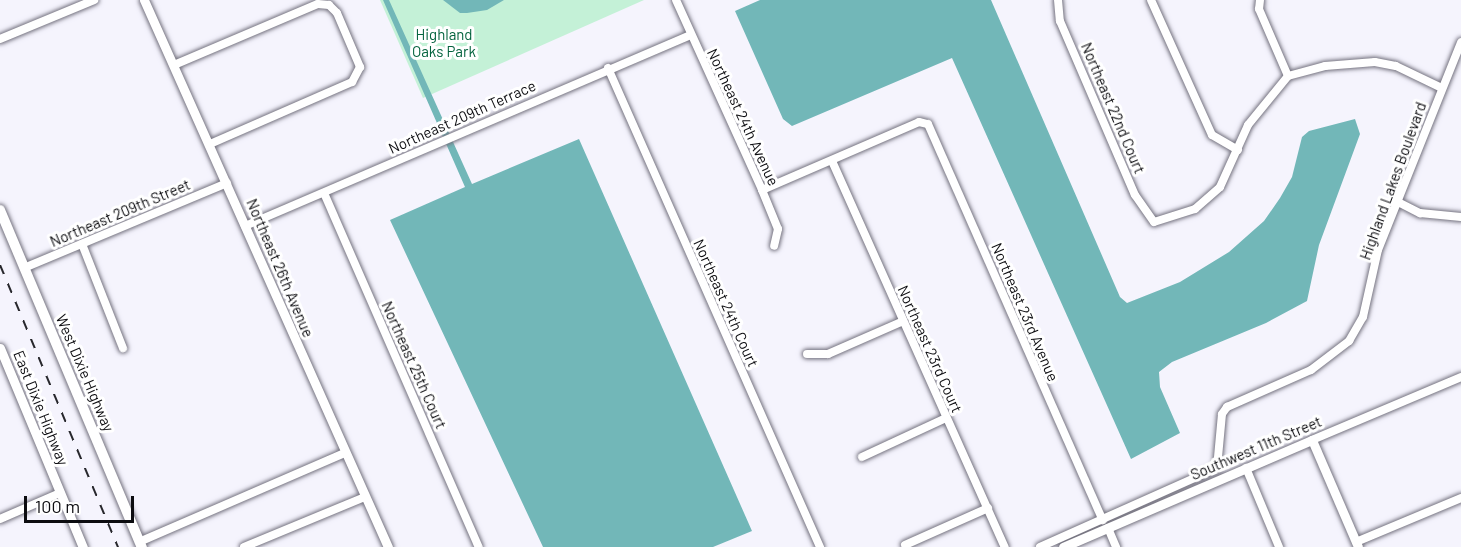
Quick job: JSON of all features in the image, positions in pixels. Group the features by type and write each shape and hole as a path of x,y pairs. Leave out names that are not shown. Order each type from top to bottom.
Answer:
{"main road":[{"name":"West Dixie Highway","path":"0,210 140,544"}],"street":[{"path":"0,39 94,0"},
{"name":"Northeast 26th Avenue","path":"144,0 388,547"},
{"name":"Northeast 24th Avenue","path":"675,0 762,190 778,230 774,246"},
{"name":"Northeast 22nd Court","path":"1058,0 1060,21 1136,195 1154,222 1195,209 1220,187 1238,150"},
{"path":"1151,0 1212,135 1238,150 1248,125 1288,76 1325,66 1375,62 1396,66 1442,88"},
{"path":"1260,0 1259,9 1288,76"},
{"path":"174,65 318,4 329,5 337,13 360,67 352,82 210,144"},
{"name":"Northeast 209th Terrace","path":"245,226 451,135 690,35"},
{"name":"Highland Lakes Boulevard","path":"1105,524 1217,468 1222,414 1227,407 1311,370 1349,341 1363,317 1378,250 1461,42"},
{"name":"Northeast 24th Court","path":"608,68 820,547"},
{"name":"Northeast 23rd Avenue","path":"832,161 919,122 928,124 935,133 1027,354 1116,547"},
{"path":"762,190 832,161"},
{"name":"Northeast 23rd Court","path":"832,161 1005,547"},
{"name":"Northeast 209th Street","path":"24,267 227,183"},
{"name":"Northeast 25th Court","path":"324,193 479,547"},
{"path":"1398,202 1420,213 1461,217"},
{"path":"82,244 123,348"},
{"path":"807,354 828,354 903,321"},
{"name":"East Dixie Highway","path":"0,348 82,547"},
{"name":"Southwest 11th Street","path":"1064,547 1105,524 1246,468 1461,377"},
{"path":"861,458 946,418"},
{"path":"1312,440 1357,544 1461,498"},
{"path":"140,544 345,453"},
{"path":"1246,468 1279,547"},
{"path":"0,519 60,493"},
{"path":"244,547 365,497"},
{"path":"905,546 988,508"},
{"path":"1040,547 1105,524"}],"green space":[{"name":"Highland Oaks Park","path":"380,0 644,0 423,98"}],"water":[{"path":"383,0 389,0 472,184 579,139 752,531 713,547 543,547 390,220 465,187"},
{"path":"443,0 504,0 487,10 460,13"},
{"path":"760,0 991,0 1120,297 1127,303 1180,282 1229,252 1264,221 1280,198 1292,177 1302,137 1309,131 1355,119 1360,134 1319,245 1307,301 1266,323 1172,362 1159,372 1160,387 1180,433 1131,459 952,58 792,126 783,119 735,11"}],"railway":[{"path":"0,265 118,547"}]}
